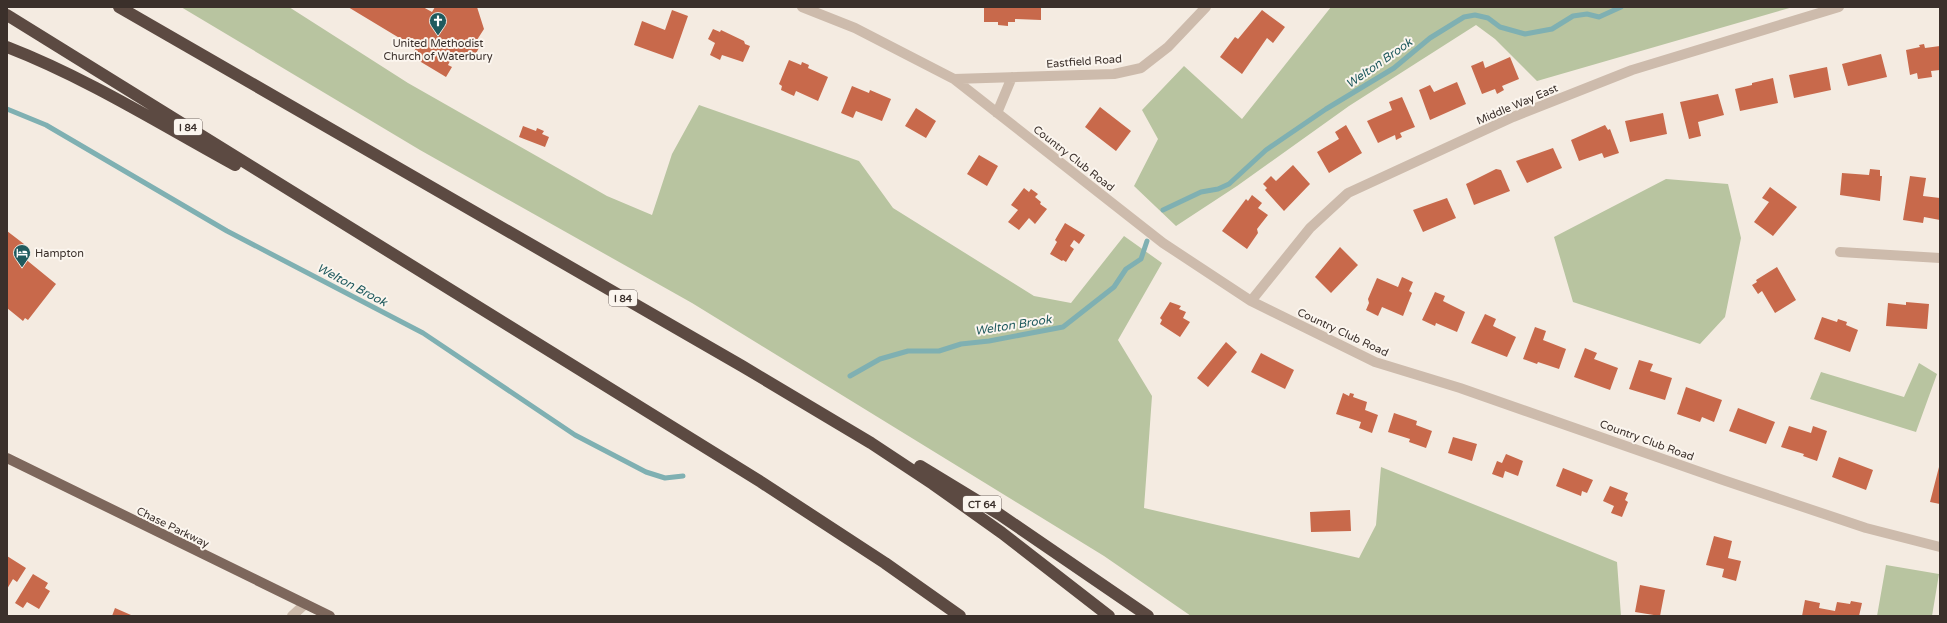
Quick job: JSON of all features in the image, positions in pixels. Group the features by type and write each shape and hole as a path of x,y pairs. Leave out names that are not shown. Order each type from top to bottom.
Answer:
{"highway":[{"name":"I 84","path":"119,7 807,405 933,484 1002,532 1109,616"},
{"name":"I 84","path":"7,15 797,505 885,562 960,616"},
{"path":"7,47 30,56 93,86 370,239"},
{"name":"CT 64","path":"807,405 872,439 987,507 1148,616"}],"main road":[{"name":"Chase Parkway","path":"7,458 330,616"}],"street":[{"name":"Country Club Road","path":"802,7 855,28 954,79 1163,244 1251,301 1375,362 1467,390 1723,480 1866,528 1940,547"},
{"name":"Eastfield Road","path":"954,79 1114,74 1141,68 1168,47 1206,7"},
{"name":"Middle Way East","path":"1251,301 1310,228 1348,193 1513,117 1632,70 1839,7"},
{"path":"997,113 1012,77"},
{"path":"1840,252 1940,258"},
{"path":"292,616 305,604"}],"green space":[{"path":"181,7 289,7 408,83 607,196 652,215 672,154 699,105 859,161 893,208 1034,296 1071,303 1124,236 1162,263 1118,340 1152,396 1144,508 1359,558 1376,525 1381,467 1617,562 1621,616 1191,616 1104,556 692,303 420,150"},
{"path":"1331,7 1793,7 1537,81 1495,39 1476,25 1349,106 1237,186 1176,226 1134,186 1158,139 1142,110 1184,66 1242,119"},
{"path":"1666,179 1728,184 1741,238 1725,317 1700,344 1573,302 1554,237"},
{"path":"1919,363 1937,374 1916,432 1810,399 1821,372 1904,397"},
{"path":"1886,565 1939,574 1932,616 1877,616"}],"building":[{"name":"United Methodist Church of Waterbury","path":"348,7 423,7 432,12 435,7 477,7 484,29 475,43 480,46 474,57 469,54 451,59 448,65 452,67 446,77 411,56 416,48"},
{"path":"984,7 1041,7 1041,20 1015,19 1015,22 1008,22 1008,26 998,25 998,22 984,22"},
{"path":"672,10 688,16 673,59 634,45 642,21 665,30"},
{"path":"1262,10 1285,27 1273,43 1267,38 1242,74 1220,57 1235,37 1238,39"},
{"path":"713,29 720,32 721,30 744,41 745,44 750,46 743,62 722,55 720,60 710,55 715,43 708,39"},
{"path":"1924,44 1925,48 1940,46 1940,70 1931,71 1932,77 1918,79 1917,73 1910,75 1906,50 1920,47 1919,45"},
{"path":"1881,54 1887,77 1848,86 1842,64"},
{"path":"1510,57 1519,79 1502,86 1504,90 1497,94 1495,89 1482,94 1471,66 1483,61 1485,68"},
{"path":"789,60 801,65 802,62 809,65 808,68 828,77 818,101 796,91 794,96 781,90 782,86 779,84"},
{"path":"1827,67 1831,90 1794,98 1789,75"},
{"path":"1773,78 1778,103 1740,111 1735,89"},
{"path":"1457,82 1466,104 1430,120 1419,90 1430,85 1434,92"},
{"path":"852,86 869,93 870,90 891,99 882,121 856,111 853,118 841,113"},
{"path":"1718,94 1724,115 1698,122 1701,136 1689,139 1680,102"},
{"path":"1402,97 1415,127 1400,133 1402,137 1396,140 1395,135 1378,143 1367,121 1392,110 1389,102"},
{"path":"1100,107 1131,131 1116,151 1085,127"},
{"path":"916,108 936,121 926,138 905,126"},
{"path":"1663,113 1667,134 1630,142 1625,121"},
{"path":"1346,125 1362,153 1329,173 1317,152 1339,139 1335,132"},
{"path":"1605,125 1608,130 1610,129 1619,153 1604,158 1602,153 1579,161 1571,140"},
{"path":"523,126 536,131 537,128 544,131 542,134 549,137 545,147 519,137"},
{"path":"1553,148 1562,168 1527,183 1516,161"},
{"path":"979,155 998,166 987,186 967,174"},
{"path":"1293,165 1310,184 1284,211 1265,190 1267,188 1263,184 1271,176 1276,181"},
{"path":"1496,169 1501,170 1510,191 1474,205 1466,184"},
{"path":"1870,169 1880,170 1880,176 1882,176 1880,201 1840,195 1842,173 1869,175"},
{"path":"1910,176 1926,178 1923,196 1940,198 1940,220 1924,217 1923,223 1903,220"},
{"path":"1770,187 1797,207 1773,236 1754,222 1769,202 1762,198"},
{"path":"1024,188 1029,192 1031,189 1038,194 1035,197 1041,202 1040,204 1047,209 1035,224 1029,218 1019,230 1008,222 1018,210 1011,205"},
{"path":"1252,195 1262,203 1258,208 1268,215 1257,229 1258,233 1247,249 1222,231 1246,199 1248,201"},
{"path":"1447,198 1456,218 1423,232 1413,210"},
{"path":"1065,223 1085,235 1079,244 1074,240 1070,246 1074,249 1066,262 1050,254 1057,242 1055,240"},
{"name":"Hampton","path":"7,231 24,244 18,253 56,284 28,320 25,318 23,321 7,308"},
{"path":"1340,247 1358,265 1331,293 1315,277"},
{"path":"1777,267 1796,300 1775,313 1762,291 1758,294 1752,285 1757,282 1756,280"},
{"path":"1402,277 1413,282 1409,291 1412,293 1403,316 1382,307 1378,316 1366,310 1369,303 1368,299 1377,278 1398,287"},
{"path":"1435,292 1445,296 1443,301 1465,312 1457,332 1436,323 1435,326 1422,320"},
{"path":"1170,302 1181,306 1179,309 1186,312 1183,318 1190,322 1180,337 1160,324 1162,320 1160,318"},
{"path":"1906,302 1929,304 1927,329 1886,326 1888,303 1906,305"},
{"path":"1485,314 1496,319 1493,326 1516,337 1507,357 1471,343"},
{"path":"1822,317 1837,322 1838,319 1847,322 1846,325 1858,330 1850,352 1814,339"},
{"path":"1535,327 1546,331 1543,340 1566,349 1559,369 1523,359"},
{"path":"1226,342 1237,352 1208,387 1197,378"},
{"path":"1585,348 1597,353 1594,359 1618,368 1610,390 1574,377"},
{"path":"1261,353 1294,370 1285,389 1251,372"},
{"path":"1639,360 1653,364 1650,371 1672,378 1665,400 1629,389"},
{"path":"1686,387 1722,400 1714,422 1702,417 1700,422 1677,414"},
{"path":"1343,393 1349,396 1350,393 1354,394 1353,397 1367,402 1365,410 1378,415 1372,433 1359,428 1361,422 1336,414"},
{"path":"1738,408 1775,422 1766,444 1729,431"},
{"path":"1394,413 1417,421 1416,425 1432,431 1426,448 1409,442 1410,439 1388,432"},
{"path":"1789,426 1811,433 1813,426 1827,431 1817,461 1803,456 1804,454 1781,447"},
{"path":"1453,437 1477,444 1472,461 1448,453"},
{"path":"1506,454 1523,461 1518,476 1505,471 1503,478 1492,474 1497,461 1502,463"},
{"path":"1839,457 1873,470 1866,490 1832,477"},
{"path":"1940,467 1940,504 1930,502"},
{"path":"1563,468 1593,480 1587,493 1582,491 1581,496 1556,486"},
{"path":"1610,486 1628,493 1625,500 1628,502 1622,517 1611,513 1614,506 1603,501"},
{"path":"1350,510 1351,531 1311,532 1310,512"},
{"path":"1714,536 1732,541 1728,558 1741,561 1736,581 1722,577 1724,569 1706,565"},
{"path":"7,556 26,568 17,582 13,579 7,589"},
{"path":"33,574 48,583 45,588 50,591 39,609 27,602 23,608 15,603"},
{"path":"1640,585 1665,590 1660,616 1635,612"},
{"path":"1805,600 1820,603 1819,608 1835,611 1837,602 1850,604 1851,601 1862,603 1859,616 1802,616"},
{"path":"115,608 131,615 131,616 112,616"}],"waterway":[{"name":"Welton Brook","path":"1163,210 1201,192 1218,189 1229,184 1266,150 1326,109 1394,68 1430,38 1464,17 1475,15 1488,18 1500,27 1525,34 1552,29 1573,16 1587,14 1599,17 1621,7"},
{"name":"Welton Brook","path":"7,109 46,125 227,231 423,333 575,435 646,472 665,478 683,476"},
{"name":"Welton Brook","path":"850,376 880,359 908,351 939,351 961,344 989,341 1063,327 1114,287 1126,269 1141,259 1147,241"}],"place":[{"name":"United Methodist Church of Waterbury","path":"438,36"},
{"name":"Hampton","path":"22,268"}]}
